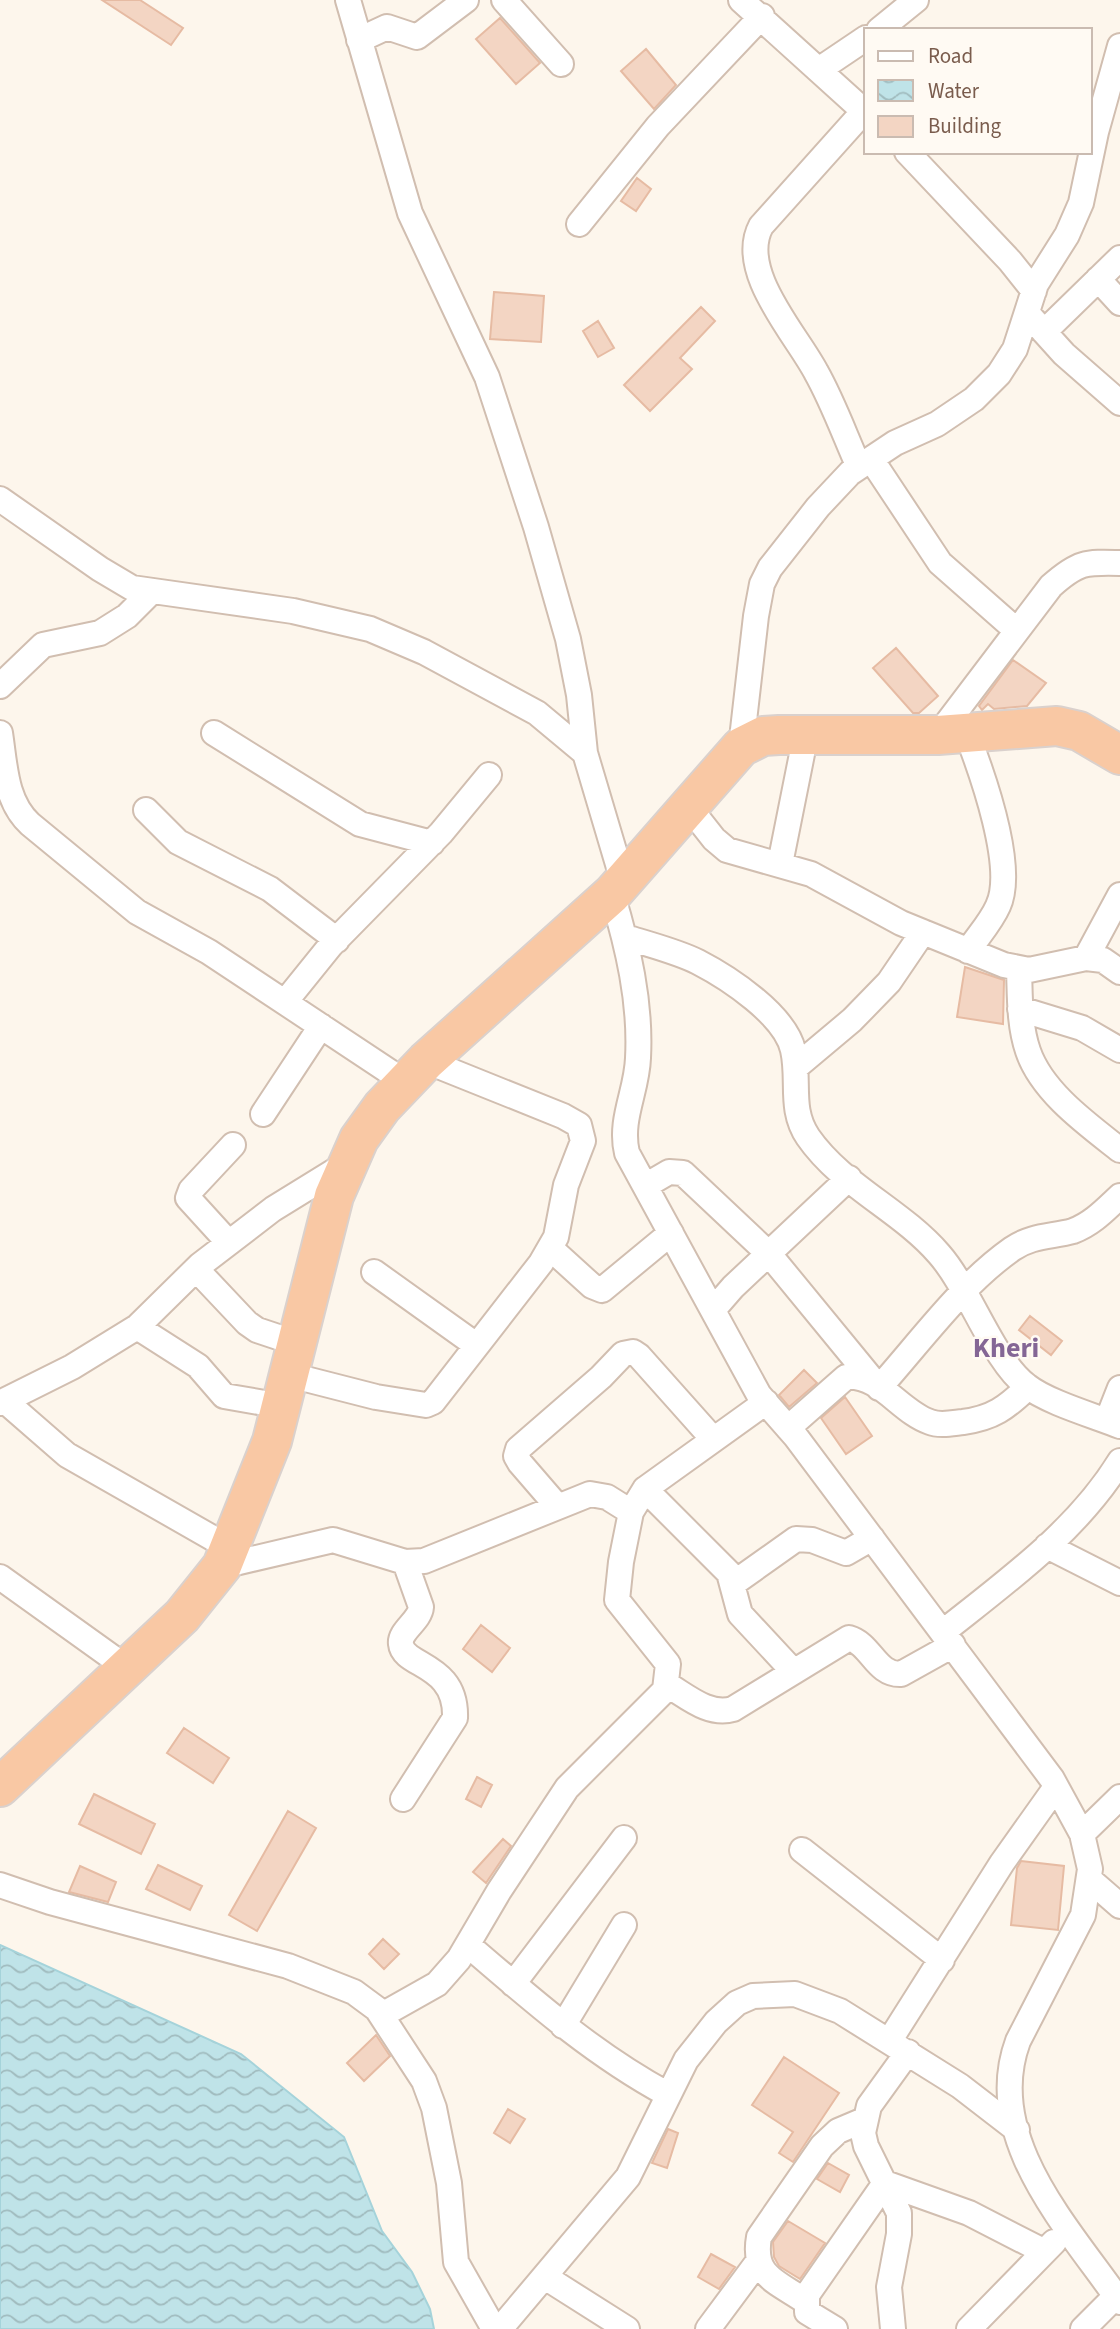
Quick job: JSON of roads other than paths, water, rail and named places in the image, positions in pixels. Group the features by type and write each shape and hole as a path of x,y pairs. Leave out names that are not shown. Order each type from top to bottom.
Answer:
{"highway":[{"path":"0,1787 182,1616 226,1557 289,1375 334,1196 359,1139 382,1107 416,1071 618,887 741,747 763,736 952,735 1057,726 1079,731 1120,755"}],"street":[{"path":"348,0 410,213 488,377 568,639 579,695 585,753 618,887 639,1010 636,1074 625,1121 625,1145 713,1310 766,1402 948,1638 1056,1787 1082,1834 1090,1878 1083,1914 1013,2056 1009,2092 1017,2130 1037,2182 1118,2299 1083,2329"},
{"path":"359,40 387,27 417,37 466,0"},
{"path":"504,0 561,64"},
{"path":"741,0 762,16 864,111"},
{"path":"881,28 916,0"},
{"path":"579,224 658,126 762,16"},
{"path":"820,69 864,39"},
{"path":"1092,151 1120,46"},
{"path":"864,113 761,226 754,248 759,271 773,303 818,374 865,463 940,563 1016,631"},
{"path":"908,154 1010,261 1044,332 1064,354 1120,403"},
{"path":"741,747 750,651 762,584 770,568 796,533 865,463 895,443 937,424 974,399 999,374 1015,349 1046,263 1067,235 1081,203 1091,154"},
{"path":"1044,332 1120,258"},
{"path":"1098,279 1120,303"},
{"path":"0,499 113,578 132,588 293,611 370,629 424,652 537,713 585,753"},
{"path":"968,951 998,907 1003,892 992,809 952,735 1016,631 1051,586 1071,568 1085,562 1120,563"},
{"path":"0,686 43,645 100,633 127,616 151,592"},
{"path":"0,733 5,787 20,815 117,898 209,952 321,1026 416,1071 563,1116 579,1125 583,1133 583,1141 566,1185 556,1237 550,1248 437,1399 426,1405 376,1398 289,1375 224,1396 198,1366 137,1326"},
{"path":"214,733 360,824 432,844"},
{"path":"780,864 802,754"},
{"path":"285,1002 337,940 432,844 489,775"},
{"path":"688,806 714,839 727,850 811,874 923,932 968,951 1019,970 1086,957 1103,960 1120,972"},
{"path":"146,810 178,842 259,883 337,940"},
{"path":"1086,957 1120,895"},
{"path":"796,1067 852,1020 888,982 923,932"},
{"path":"625,940 696,961 759,1004 785,1029 796,1067 794,1098 798,1119 809,1139 849,1178 918,1231 940,1255 965,1291 994,1342 1028,1387 1113,1424 1120,1388"},
{"path":"1019,970 1020,1009 1028,1054 1062,1100 1120,1150"},
{"path":"1020,1009 1074,1024 1120,1050"},
{"path":"263,1114 321,1026"},
{"path":"583,1133 625,1145"},
{"path":"229,1243 188,1199 191,1190 233,1145"},
{"path":"346,1164 273,1209 229,1243 196,1269 137,1326 62,1373 3,1402 67,1455 226,1557 333,1540 405,1562 424,1561 590,1494 600,1494 631,1512"},
{"path":"645,1186 668,1172 683,1173 769,1254 879,1388"},
{"path":"713,1310 849,1178"},
{"path":"879,1388 965,1291 1014,1248 1039,1236 1081,1228 1120,1196"},
{"path":"550,1248 592,1286 602,1290 671,1233"},
{"path":"196,1269 247,1323 257,1330 289,1375"},
{"path":"374,1272 476,1345"},
{"path":"558,1507 520,1463 516,1456 518,1448 601,1377 623,1354 633,1352 639,1356 713,1439"},
{"path":"788,1428 846,1377 856,1376 879,1388 923,1419 947,1424 990,1418 1003,1412 1028,1387"},
{"path":"383,2015 437,1984 468,1945 499,1891 567,1788 657,1700 666,1684 668,1664 617,1600 631,1512 645,1489 766,1402"},
{"path":"666,1684 705,1707 723,1712 733,1709 849,1639 858,1641 882,1667 901,1674 948,1638 1047,1546 1085,1508 1120,1461"},
{"path":"645,1489 714,1557 734,1583 740,1614 793,1671"},
{"path":"734,1583 796,1539 812,1540 846,1553 872,1538"},
{"path":"1047,1546 1120,1583"},
{"path":"403,1799 455,1718 456,1709 447,1682 407,1655 401,1645 401,1639 421,1613 405,1562"},
{"path":"0,1577 127,1668"},
{"path":"893,2329 889,2287 900,2221 897,2204 866,2146 864,2120 942,1960 1002,1863 1056,1787"},
{"path":"1082,1834 1120,1797"},
{"path":"513,1984 624,1838"},
{"path":"803,1850 942,1960"},
{"path":"1090,1878 1120,1906"},
{"path":"0,1885 50,1902 288,1966 354,1992 383,2015 425,2081 434,2108 449,2183 456,2262 494,2329"},
{"path":"563,2026 624,1925"},
{"path":"468,1945 563,2026 618,2067 667,2094"},
{"path":"500,2329 628,2177 686,2060 716,2022 737,2003 753,1996 795,1994 815,2000 899,2046 960,2085 1017,2130"},
{"path":"805,2301 764,2273 757,2263 756,2254 764,2226 822,2146 838,2131 864,2120"},
{"path":"885,2183 969,2213 1044,2251"},
{"path":"835,2329 807,2312 805,2301 885,2183"},
{"path":"969,2329 1068,2228"},
{"path":"708,2329 757,2263"},
{"path":"545,2277 627,2329"}],"water":[{"path":"0,1945 241,2054 344,2137 382,2231 412,2272 430,2309 434,2329 0,2329"}],"district":[{"name":"Kheri","path":"1006,1348"}]}
